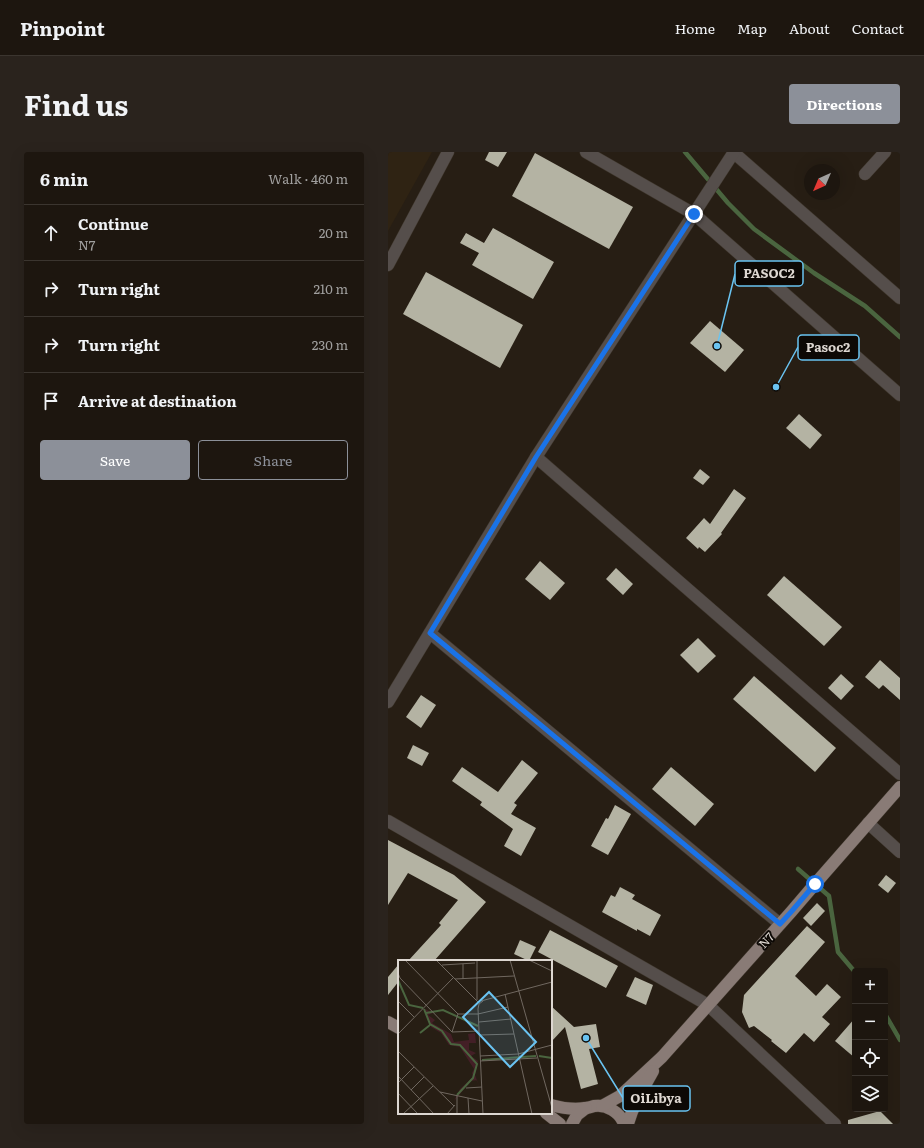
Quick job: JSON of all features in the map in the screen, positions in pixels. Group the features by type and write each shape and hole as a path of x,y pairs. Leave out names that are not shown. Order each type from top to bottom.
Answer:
{"main road":[{"name":"N7","path":"662,1057 900,787"},
{"path":"388,1022 398,1027"},
{"path":"602,1106 620,1096 662,1057"},
{"path":"628,1124 632,1109 638,1096 662,1057"},
{"path":"552,1105 565,1109 596,1106 606,1107 616,1112 623,1120 624,1124"},
{"path":"572,1124 577,1115 586,1108"},
{"path":"547,1114 560,1124"}],"street":[{"path":"388,265 448,152"},
{"path":"586,152 694,214 900,395"},
{"path":"388,702 536,457 733,152 900,298"},
{"path":"865,174 885,152"},
{"path":"536,457 900,774"},
{"path":"430,633 780,924"},
{"path":"388,821 708,1005 835,1124"},
{"path":"868,823 900,852"}],"shaded area":[{"path":"388,152 432,152 388,231"}],"building":[{"path":"489,152 507,152 498,167 485,160"},
{"path":"535,153 633,207 609,249 512,196"},
{"path":"493,228 554,262 533,299 472,265 479,253 460,243 466,233 484,243"},
{"path":"426,272 523,325 500,368 403,314"},
{"path":"710,321 744,350 725,372 690,343"},
{"path":"799,414 822,435 810,449 786,428"},
{"path":"700,469 710,477 703,485 693,478"},
{"path":"734,489 746,498 721,533 722,534 705,552 699,547 698,549 686,538 704,518 710,524"},
{"path":"540,561 565,583 550,600 525,579"},
{"path":"616,568 633,584 623,595 606,579"},
{"path":"784,576 842,627 824,646 767,595"},
{"path":"698,638 716,656 698,673 680,655"},
{"path":"880,660 900,678 900,700 883,685 879,689 865,677"},
{"path":"841,674 854,686 841,700 828,688"},
{"path":"754,676 836,748 815,772 733,699"},
{"path":"421,695 436,705 421,728 406,717"},
{"path":"413,745 429,753 422,766 407,758"},
{"path":"522,760 538,773 514,803 517,805 511,814 536,828 521,856 504,846 513,829 480,805 482,802 452,781 462,767 498,792"},
{"path":"671,767 714,804 695,826 652,789"},
{"path":"615,805 631,814 608,855 591,846"},
{"path":"388,840 454,875 486,902 435,960 409,960 441,925 439,923 458,900 408,873 388,905"},
{"path":"886,875 896,883 888,893 878,885"},
{"path":"620,887 635,895 632,899 661,915 650,936 637,929 637,931 602,912 611,895 615,897"},
{"path":"817,903 825,911 811,926 803,918"},
{"path":"807,926 825,942 795,976 816,996 827,984 841,997 822,1017 830,1024 814,1042 804,1033 786,1053 754,1026 749,1028 742,1012 744,995"},
{"path":"550,930 618,966 606,988 538,952"},
{"path":"520,940 536,947 530,960 514,954"},
{"path":"398,965 398,982 388,995 388,977"},
{"path":"635,977 653,985 646,1005 626,996"},
{"path":"552,1007 574,1027 596,1024 600,1047 589,1049 598,1084 581,1089 565,1027 552,1041"},
{"path":"852,1021 852,1055 835,1041"},
{"path":"881,1112 893,1124 848,1124 848,1120"}],"waterway":[{"path":"685,152 728,203 754,229 814,273 865,306 900,337"},
{"path":"798,869 829,896 838,952 852,968"},
{"path":"888,1019 900,1040"}],"place":[{"name":"PASOC2","path":"717,346"},
{"name":"Pasoc2","path":"776,387"},
{"name":"OiLibya","path":"586,1038"}],"route":[{"path":"694,214 536,457 430,633 780,924 815,884"}]}
